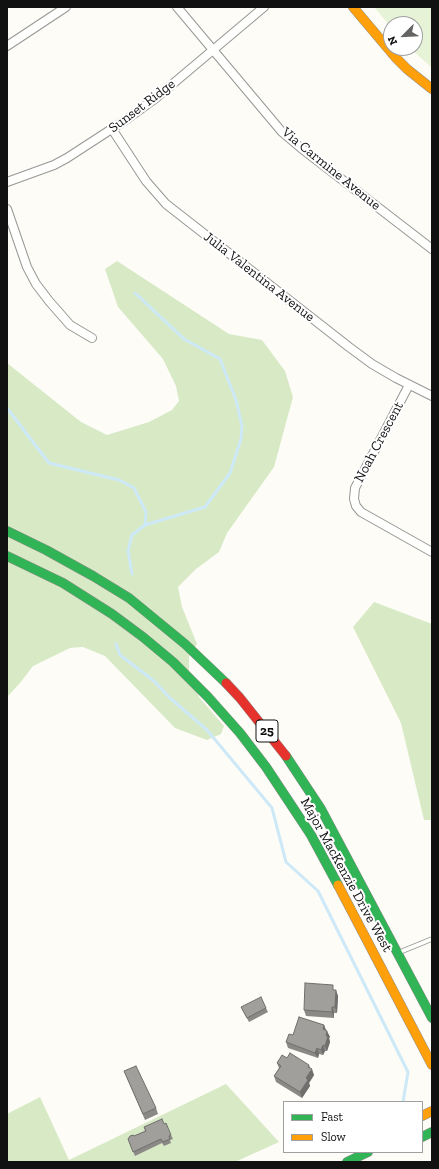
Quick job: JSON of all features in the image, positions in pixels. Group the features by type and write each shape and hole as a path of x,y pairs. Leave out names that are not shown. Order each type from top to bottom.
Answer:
{"main road":[{"path":"353,7 396,58 432,89"},
{"name":"Major MacKenzie Drive West","path":"7,531 46,550 129,598 185,644 240,698 292,763 321,809 432,1018"},
{"name":"Major MacKenzie Drive West","path":"7,556 63,583 112,614 143,637 173,662 208,697 240,733 266,767 311,835 432,1065"},
{"path":"423,1116 432,1111"},
{"path":"423,1136 432,1132"},
{"path":"348,1162 366,1153"}],"street":[{"path":"7,46 66,7"},
{"name":"Via Carmine Avenue","path":"177,7 282,132 432,249"},
{"name":"Sunset Ridge","path":"7,182 54,165 112,129 156,98 264,7"},
{"name":"Julia Valentina Avenue","path":"112,129 146,181 166,204 372,364 432,396"},
{"path":"7,209 27,267 36,284 70,326 92,338"},
{"name":"Noah Crescent","path":"409,385 355,488 354,499 356,506 361,512 432,552"}],"lane":[{"path":"398,953 432,939"}],"green space":[{"path":"374,7 432,7 432,68 419,56 423,56 423,16 383,16 383,18"},
{"path":"117,261 229,334 262,340 285,371 293,397 274,467 227,533 219,552 196,569 178,587 182,607 197,644 189,656 189,672 199,697 224,726 221,734 207,740 175,728 105,656 83,647 70,648 33,666 7,697 7,363 81,422 107,435 149,422 172,410 179,401 176,386 163,359 118,307 105,269"},
{"path":"374,602 432,624 432,820 424,820 401,723 353,627"},
{"path":"226,1084 279,1142 235,1162 7,1162 7,1114 40,1097 69,1160"}],"building":[{"path":"305,983 333,985 333,990 336,990 335,1007 332,1007 332,1012 304,1010"},
{"path":"261,997 266,1008 247,1018 241,1007"},
{"path":"299,1017 324,1025 323,1029 327,1031 326,1036 328,1036 325,1046 323,1045 321,1050 317,1048 315,1053 286,1042 289,1034 293,1035"},
{"path":"290,1053 309,1065 308,1067 312,1069 306,1078 308,1080 300,1092 274,1076 281,1066 277,1063 282,1055 287,1058"},
{"path":"136,1066 156,1108 143,1114 124,1071"},
{"path":"162,1119 164,1124 166,1123 171,1135 169,1136 170,1139 163,1142 161,1139 133,1152 128,1139 130,1136 146,1131 144,1127"}],"waterway":[{"path":"132,574 128,551 132,535 145,525 205,507 230,473 241,439 242,426 236,400 220,359 184,339 135,293"},
{"path":"7,408 49,463 119,480 134,488 146,512 145,525"},
{"path":"116,644 120,655 154,681 170,698 207,730 272,808 286,862 318,891 408,1072 403,1101"}],"traffic: fast":[{"path":"7,531 46,550 129,598 185,644 226,683"},
{"path":"7,556 63,583 112,614 173,662 208,697 240,733 266,767 311,835 338,885"},
{"path":"286,756 321,809 432,1018"},
{"path":"423,1136 432,1132"},
{"path":"347,1162 366,1153"}],"traffic: slow":[{"path":"353,7 396,58 432,89"},
{"path":"338,885 432,1065"},
{"path":"423,1116 432,1111"}],"traffic: jam":[{"path":"226,683 240,698 286,756"}]}
